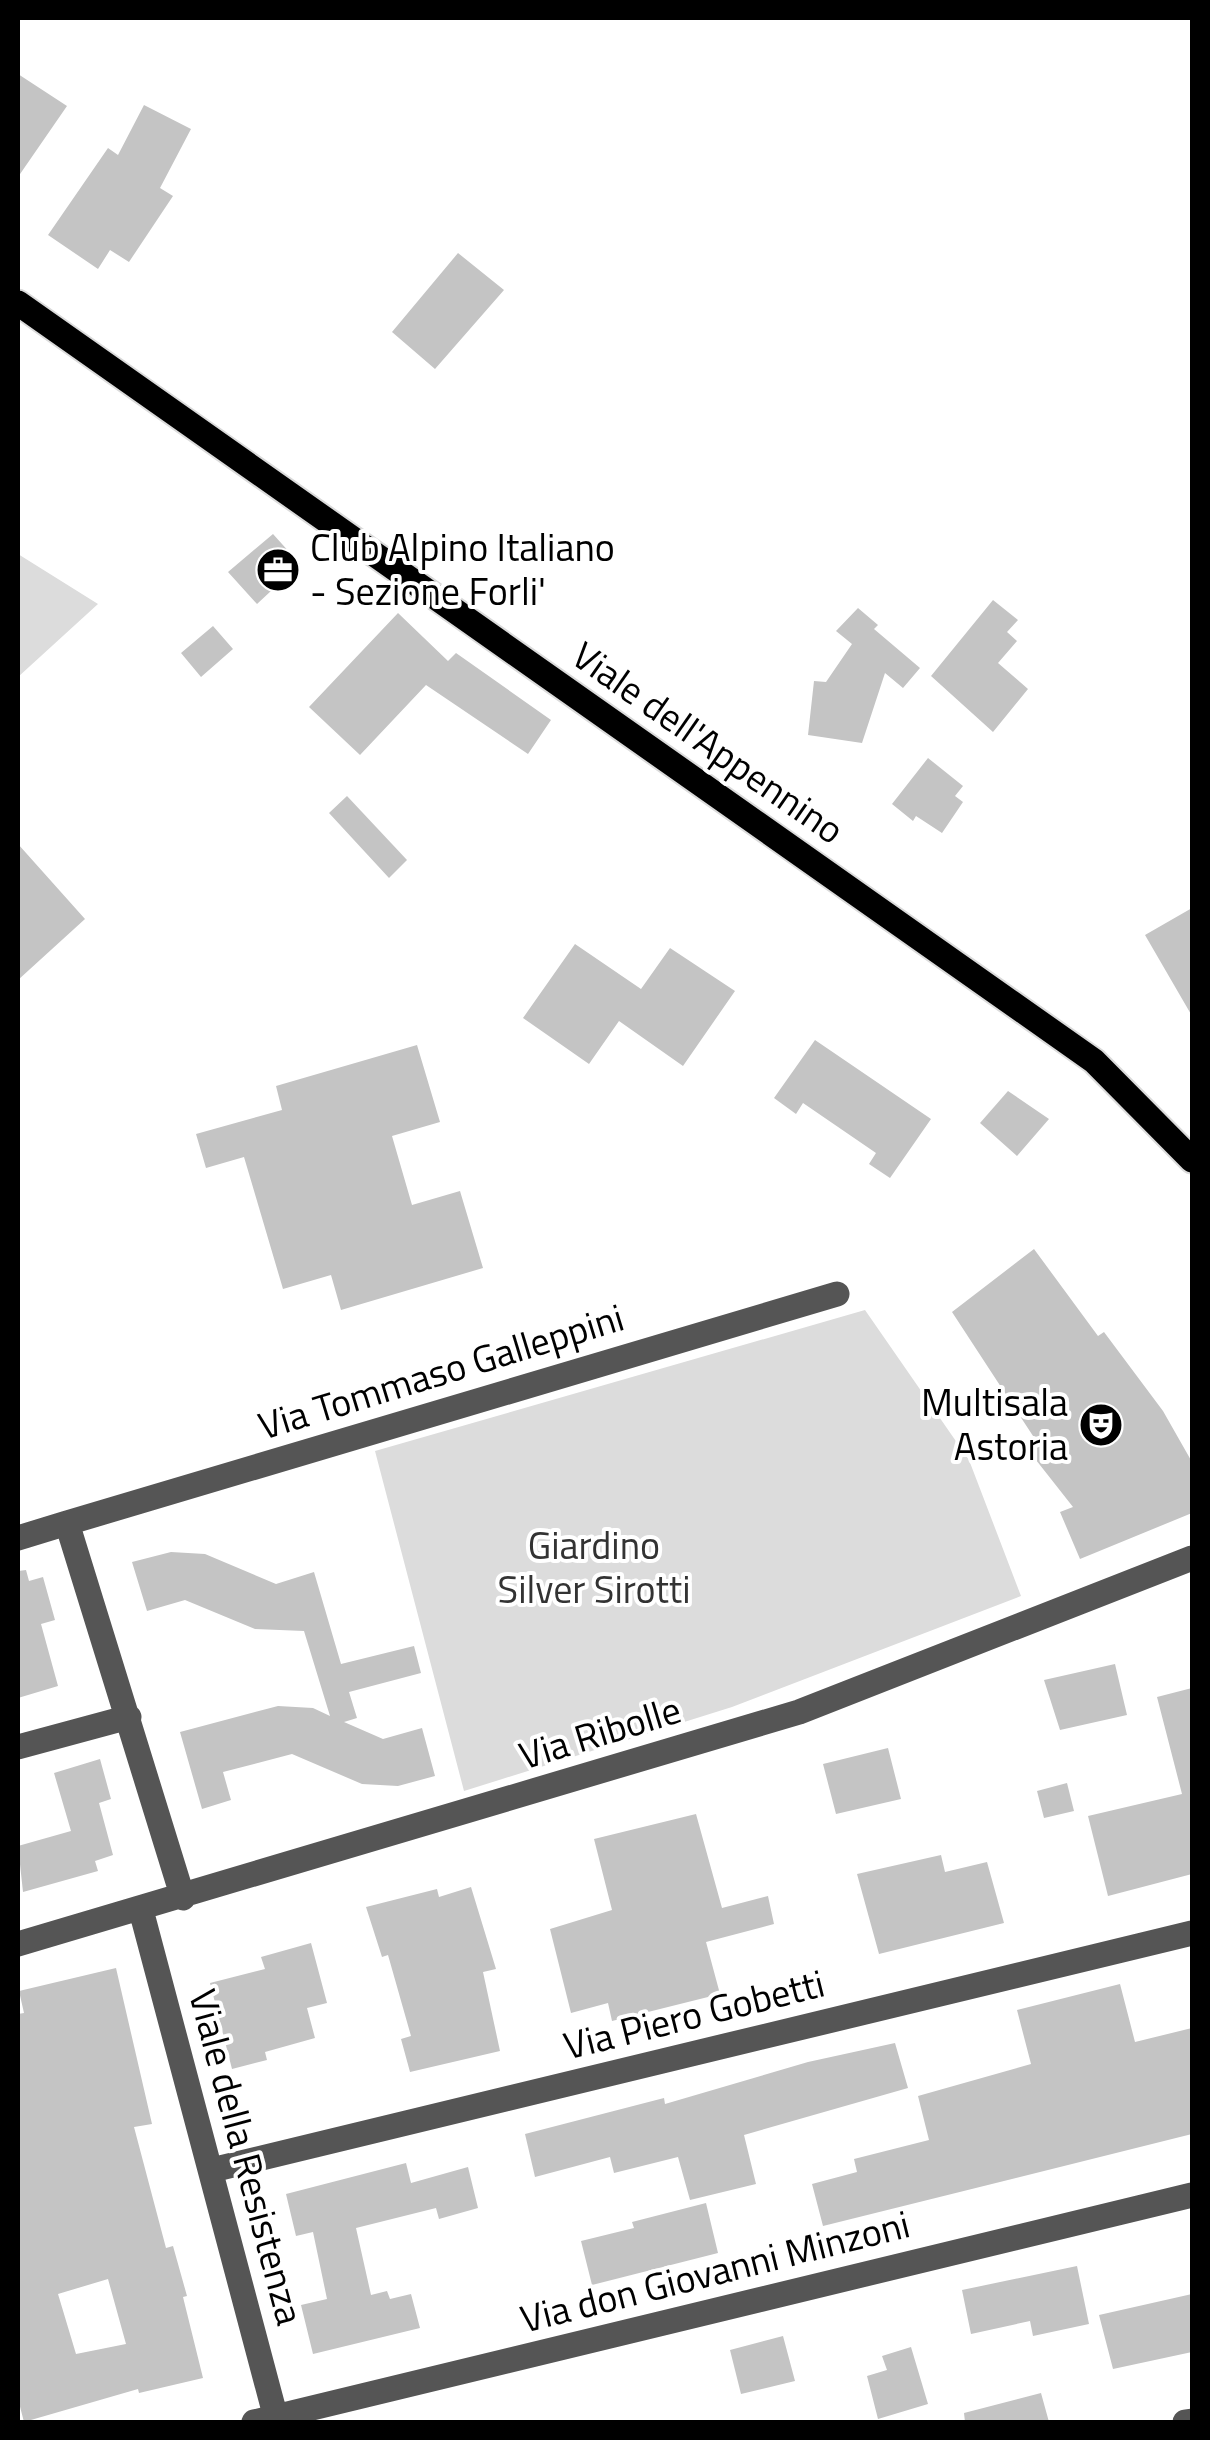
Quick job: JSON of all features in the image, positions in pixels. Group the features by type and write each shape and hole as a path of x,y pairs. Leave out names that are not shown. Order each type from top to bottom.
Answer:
{"main road":[{"name":"Viale dell'Appennino","path":"18,304 1094,1061 1192,1160"}],"street":[{"name":"Via Tommaso Galleppini","path":"18,1538 837,1294"},
{"path":"67,1523 183,1898"},
{"name":"Via Ribolle","path":"18,1944 799,1712 1192,1558"},
{"path":"18,1747 130,1717"},
{"name":"Viale della Resistenza","path":"141,1910 212,2170 269,2420"},
{"name":"Via Piero Gobetti","path":"212,2170 1192,1933"},
{"name":"Via don Giovanni Minzoni","path":"269,2420 1192,2195"}],"green space":[{"path":"18,554 98,604 18,677"},
{"name":"Giardino Silver Sirotti","path":"865,1310 969,1460 1021,1596 732,1707 464,1791 375,1451"}],"building":[{"path":"18,74 67,106 18,177"},
{"path":"144,105 191,129 160,188 173,196 129,262 110,250 98,269 48,235 108,148 118,155"},
{"path":"458,253 504,290 435,369 392,332"},
{"path":"273,534 300,564 257,604 228,572"},
{"path":"993,600 1018,620 1007,632 1017,641 998,663 1028,689 993,732 931,676"},
{"path":"858,608 878,625 874,629 920,668 903,688 885,673 862,743 808,735 814,681 826,682 852,644 836,631"},
{"path":"398,613 448,661 456,653 551,720 528,754 426,685 360,755 309,707"},
{"path":"213,626 233,649 201,677 181,653"},
{"path":"928,758 963,786 955,796 963,802 942,833 916,816 913,821 892,804"},
{"path":"347,796 407,860 389,878 329,813"},
{"path":"18,844 85,919 18,980"},
{"path":"1192,908 1192,1016 1145,935"},
{"path":"575,944 641,989 670,948 735,991 683,1066 619,1021 589,1064 523,1018"},
{"path":"815,1040 931,1119 890,1178 869,1164 876,1153 803,1103 796,1114 774,1098"},
{"path":"417,1045 440,1122 392,1136 412,1205 460,1191 483,1268 341,1310 331,1275 283,1289 244,1157 206,1168 196,1134 282,1110 276,1086"},
{"path":"1008,1091 1049,1119 1017,1156 980,1123"},
{"path":"1034,1249 1098,1336 1104,1332 1163,1411 1192,1462 1192,1513 1080,1559 1060,1512 1073,1507 1025,1446 1035,1439 952,1312"},
{"path":"171,1552 205,1554 276,1584 314,1572 341,1664 414,1646 421,1673 349,1692 357,1718 344,1722 383,1739 422,1728 435,1776 398,1786 362,1784 292,1754 223,1772 231,1800 202,1809 180,1732 278,1706 313,1708 330,1716 304,1631 255,1629 185,1600 147,1611 132,1562"},
{"path":"26,1570 29,1581 43,1577 55,1620 41,1624 58,1686 18,1698 18,1571"},
{"path":"1115,1664 1127,1715 1060,1730 1044,1680"},
{"path":"1192,1688 1192,1874 1108,1896 1088,1816 1182,1794 1157,1697"},
{"path":"888,1748 901,1799 836,1814 823,1764"},
{"path":"100,1759 111,1799 99,1803 113,1855 95,1861 98,1871 23,1892 18,1846 71,1831 54,1773"},
{"path":"1067,1783 1074,1811 1044,1818 1037,1791"},
{"path":"696,1814 722,1908 768,1896 774,1924 706,1942 720,1994 612,2021 608,2003 571,2013 550,1929 612,1910 594,1839"},
{"path":"941,1855 945,1872 987,1862 1004,1923 879,1954 857,1874"},
{"path":"471,1887 496,1969 483,1972 500,2051 410,2072 401,2039 411,2036 388,1955 382,1957 366,1907 437,1889 439,1897"},
{"path":"311,1943 327,2003 307,2008 315,2038 265,2052 267,2060 232,2069 210,1983 265,1969 261,1957"},
{"path":"116,1968 152,2124 134,2127 166,2248 173,2246 187,2296 183,2297 203,2378 139,2393 138,2389 24,2422 18,2399 18,2014 24,2013 19,1991","holes":["108,2279 126,2344 76,2354 58,2294"]},
{"path":"1120,1984 1135,2042 1192,2028 1192,2134 823,2226 812,2184 857,2172 854,2159 929,2140 918,2096 1031,2064 1017,2010"},
{"path":"895,2043 908,2088 744,2135 756,2184 690,2200 678,2157 614,2173 610,2157 535,2177 525,2134 664,2098 665,2104 808,2062"},
{"path":"406,2163 411,2183 468,2167 478,2208 439,2219 436,2208 356,2228 371,2295 387,2291 390,2299 411,2294 420,2328 313,2354 301,2305 327,2299 313,2232 296,2236 286,2194"},
{"path":"706,2203 718,2253 592,2285 581,2241 634,2228 632,2222"},
{"path":"1077,2266 1089,2324 1033,2336 1030,2321 971,2334 962,2290"},
{"path":"1192,2294 1192,2352 1113,2369 1099,2315"},
{"path":"783,2336 795,2381 741,2394 730,2350"},
{"path":"911,2347 928,2404 878,2419 867,2376 887,2370 882,2356"},
{"path":"1041,2393 1049,2422 965,2422 964,2413"}],"place":[{"name":"Club Alpino Italiano - Sezione Forli'","path":"278,570"},
{"name":"Multisala Astoria","path":"1101,1425"}]}
